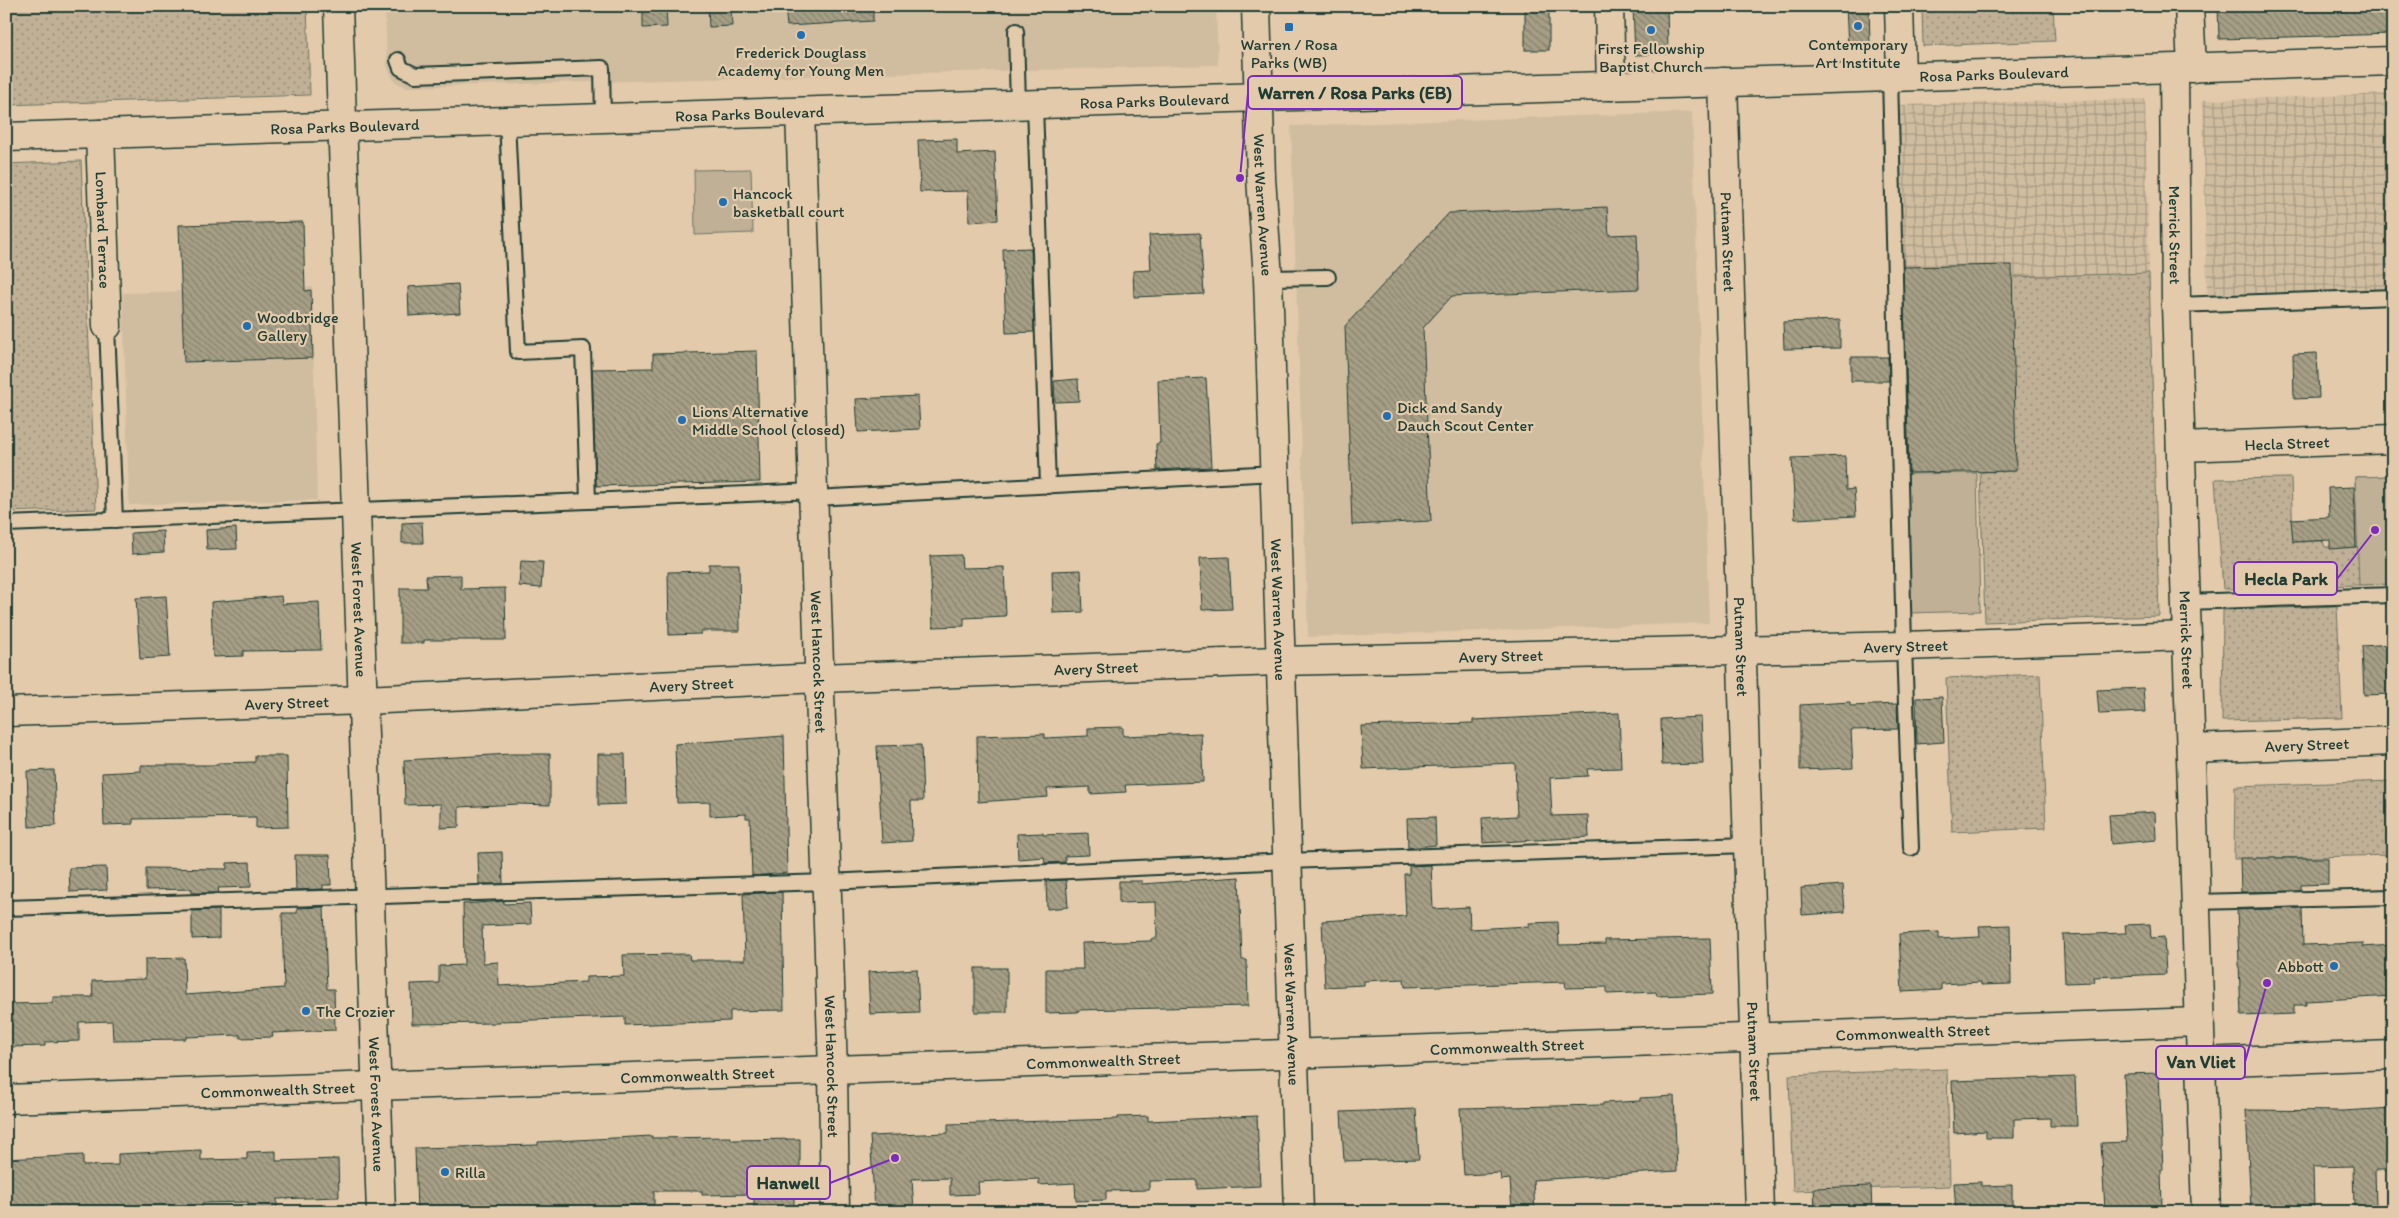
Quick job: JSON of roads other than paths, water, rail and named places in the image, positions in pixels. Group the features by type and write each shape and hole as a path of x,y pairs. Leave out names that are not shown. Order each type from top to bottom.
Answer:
{"street":[{"name":"West Forest Avenue","path":"338,6 358,511 381,1212"},
{"name":"West Warren Avenue","path":"1256,6 1258,98 1268,278 1275,473 1299,1212"},
{"path":"1609,6 1611,86"},
{"path":"1895,76 1899,6"},
{"name":"Merrick Street","path":"2189,6 2182,68 2176,306 2206,1212"},
{"name":"Rosa Parks Boulevard","path":"6,137 2393,61"},
{"name":"Putnam Street","path":"1724,82 1760,1212"},
{"name":"West Hancock Street","path":"800,112 833,1070 835,1212"},
{"name":"Lombard Terrace","path":"100,134 108,326"},
{"name":"Hecla Street","path":"2181,447 2393,439"},
{"name":"Avery Street","path":"6,712 364,700 820,678 1281,661 1904,646 2187,636"},
{"name":"Avery Street","path":"2191,748 2393,741"},
{"name":"Commonwealth Street","path":"6,1099 2200,1022"},
{"path":"2201,1062 2393,1055"}],"lane":[{"path":"1016,30 1026,105 1048,486"},
{"path":"398,60 401,68 415,75 602,68 603,118"},
{"path":"1895,76 1904,646 1911,848"},
{"path":"507,121 518,352 583,350 588,500"},
{"path":"1268,278 1328,277"},
{"path":"2176,306 2393,297"},
{"path":"108,326 115,520"},
{"path":"6,524 358,511 588,500 1048,486 1275,473"},
{"path":"2186,602 2393,595"},
{"path":"6,908 827,882 1287,861 1748,845"},
{"path":"2196,902 2393,897"}],"place":[{"name":"Contemporary Art Institute","path":"1858,26"},
{"name":"Warren / Rosa Parks (WB)","path":"1289,27"},
{"name":"First Fellowship Baptist Church","path":"1651,30"},
{"name":"Frederick Douglass Academy for Young Men","path":"801,35"},
{"name":"Warren / Rosa Parks (EB)","path":"1240,178"},
{"name":"Hancock basketball court","path":"723,202"},
{"name":"Woodbridge Gallery","path":"247,326"},
{"name":"Dick and Sandy Dauch Scout Center","path":"1387,416"},
{"name":"Lions Alternative Middle School (closed)","path":"682,420"},
{"name":"Hecla Park","path":"2375,530"},
{"name":"Abbott","path":"2334,966"},
{"name":"Van Vliet","path":"2267,983"},
{"name":"The Crozier","path":"306,1011"},
{"name":"Hanwell","path":"895,1158"},
{"name":"Rilla","path":"445,1172"}]}
